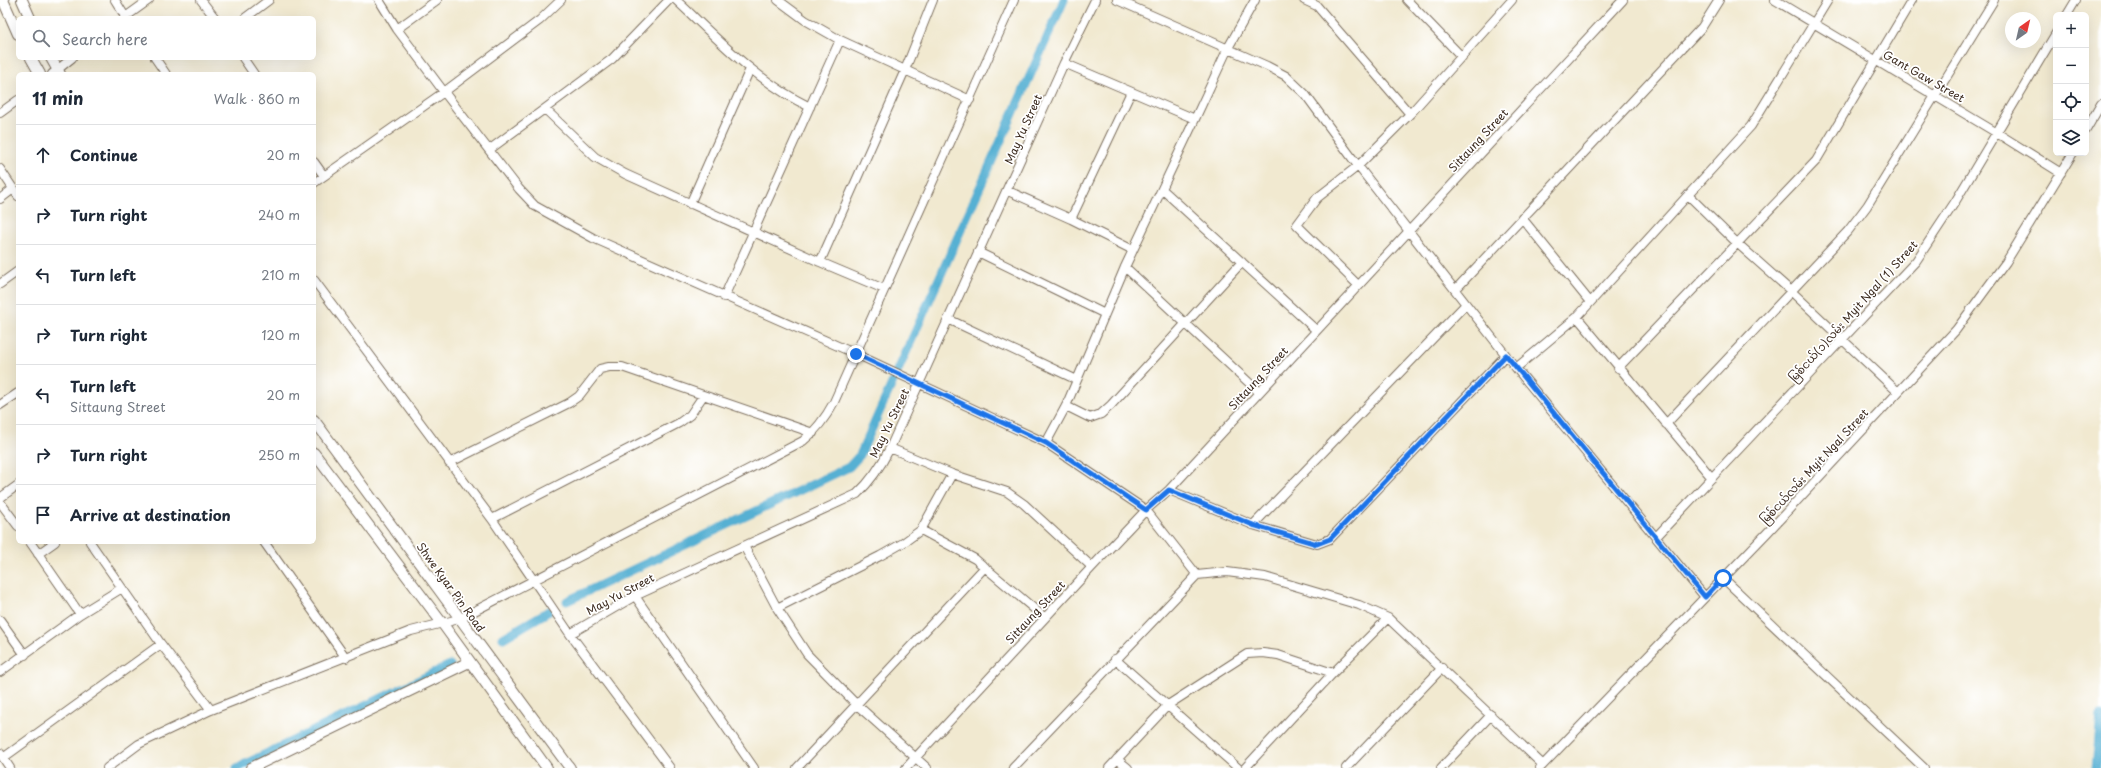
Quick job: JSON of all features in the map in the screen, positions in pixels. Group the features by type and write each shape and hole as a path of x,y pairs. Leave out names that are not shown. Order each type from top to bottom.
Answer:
{"street":[{"path":"3,0 16,29"},
{"path":"22,0 29,16"},
{"path":"115,0 124,16"},
{"path":"128,16 149,0"},
{"path":"201,0 213,16"},
{"path":"248,16 268,0"},
{"path":"378,0 397,29 444,92 535,206 593,238 856,354 1046,443 1146,510 1197,575"},
{"path":"397,29 438,0"},
{"path":"316,182 444,92 540,20 562,0"},
{"path":"489,150 546,110 612,59 669,0"},
{"path":"676,0 750,69 786,96 810,107"},
{"path":"778,0 806,20 840,40 970,100"},
{"path":"820,262 905,70 933,0"},
{"path":"107,768 139,744 212,710 412,631 459,618 803,441 826,417 856,354 1014,0"},
{"name":"May Yu Street","path":"570,634 634,596 857,494 878,471 920,384 1064,63 1095,0"},
{"path":"1117,0 1228,48 1286,76 1305,94 1358,166 1410,230 1516,368 1705,597"},
{"path":"1046,443 1066,406 1125,267 1163,190 1228,48 1255,0"},
{"path":"1304,0 1317,6 1410,114"},
{"path":"1358,285 1297,226 1318,198 1358,166 1410,114 1512,0"},
{"name":"Sittaung Street","path":"906,768 1092,567 1146,510 1169,490 1624,0"},
{"path":"1456,290 1702,27 1719,0"},
{"name":"Gant Gaw Street","path":"1775,0 2061,173"},
{"path":"1516,368 1577,317 1751,126 1828,0"},
{"path":"1618,368 1816,161 1912,0"},
{"path":"1666,424 1848,230 1867,206 1994,0"},
{"path":"2069,12 2076,0"},
{"path":"1412,2 1462,57"},
{"name":"မြစ်ငယ်(၁)လမ်း Myit Ngal (1) Street","path":"1656,537 1916,261 1997,133 2053,38"},
{"path":"724,297 840,40"},
{"path":"32,60 39,72"},
{"path":"52,60 56,72"},
{"path":"57,72 70,60"},
{"path":"156,60 165,72"},
{"path":"244,60 253,72"},
{"path":"1064,63 1195,119"},
{"path":"690,204 750,69"},
{"path":"1071,219 1131,92"},
{"path":"0,113 16,101"},
{"path":"2089,125 2101,104"},
{"path":"546,110 595,157 625,174 820,262 884,289"},
{"name":"မြစ်ငယ်လမ်း Myit Ngal Street","path":"1542,766 1705,597 1956,330 1987,290 2071,156"},
{"path":"316,165 324,176"},
{"path":"0,169 16,193 0,199"},
{"path":"1008,190 1133,250"},
{"path":"1163,190 1316,330"},
{"path":"1688,195 1737,243 1791,291 1898,392"},
{"path":"1522,218 1590,302"},
{"path":"978,252 1105,314"},
{"path":"1066,406 1090,418 1101,414 1242,262"},
{"path":"1125,267 1259,392"},
{"path":"0,284 16,272"},
{"path":"316,283 492,519 570,634 670,768"},
{"path":"1253,525 1466,304"},
{"path":"1577,317 1618,368 1712,478"},
{"path":"948,319 1077,380"},
{"path":"1169,490 1253,525 1317,544 1330,539 1506,355"},
{"path":"449,463 569,403 579,396 600,369 609,367 622,367 812,433"},
{"path":"0,405 16,394"},
{"path":"492,519 679,423 690,415 702,396"},
{"name":"Shwe Kyar Pin Road","path":"316,423 570,768"},
{"path":"890,448 952,474 1007,492 1024,504 1092,567"},
{"path":"316,455 442,623 547,768"},
{"path":"776,608 880,556 904,543 922,530 952,474"},
{"path":"0,498 16,486"},
{"path":"0,502 16,523"},
{"path":"922,530 955,547 985,567 1044,618"},
{"path":"31,544 80,614"},
{"path":"38,554 52,544"},
{"path":"91,544 161,644 212,710"},
{"path":"265,544 346,658"},
{"path":"744,546 776,608 807,654 856,704 927,768"},
{"path":"798,768 985,567"},
{"path":"1013,768 1115,659 1197,575 1227,572 1265,577 1359,605 1388,618 1491,715 1542,766"},
{"path":"1723,578 1924,768"},
{"path":"0,672 80,614 122,588"},
{"path":"634,596 754,768"},
{"path":"1245,768 1333,673 1388,618"},
{"path":"0,620 25,655"},
{"path":"10,768 2,756 161,644"},
{"path":"1109,768 1168,705 1247,654 1278,654 1333,673"},
{"path":"1115,659 1238,768"},
{"path":"251,768 469,662"},
{"path":"1346,768 1442,668"},
{"path":"1441,768 1491,715"},
{"path":"1117,758 1128,768"}],"waterway":[{"path":"567,601 849,467 860,455 1064,0"},
{"path":"503,638 549,611"},
{"path":"237,768 450,665"},
{"path":"2096,768 2101,717"}],"route":[{"path":"856,354 1046,443 1146,510 1169,490 1217,512 1253,525 1317,544 1324,543 1330,539 1506,355 1705,597 1723,578"}]}
